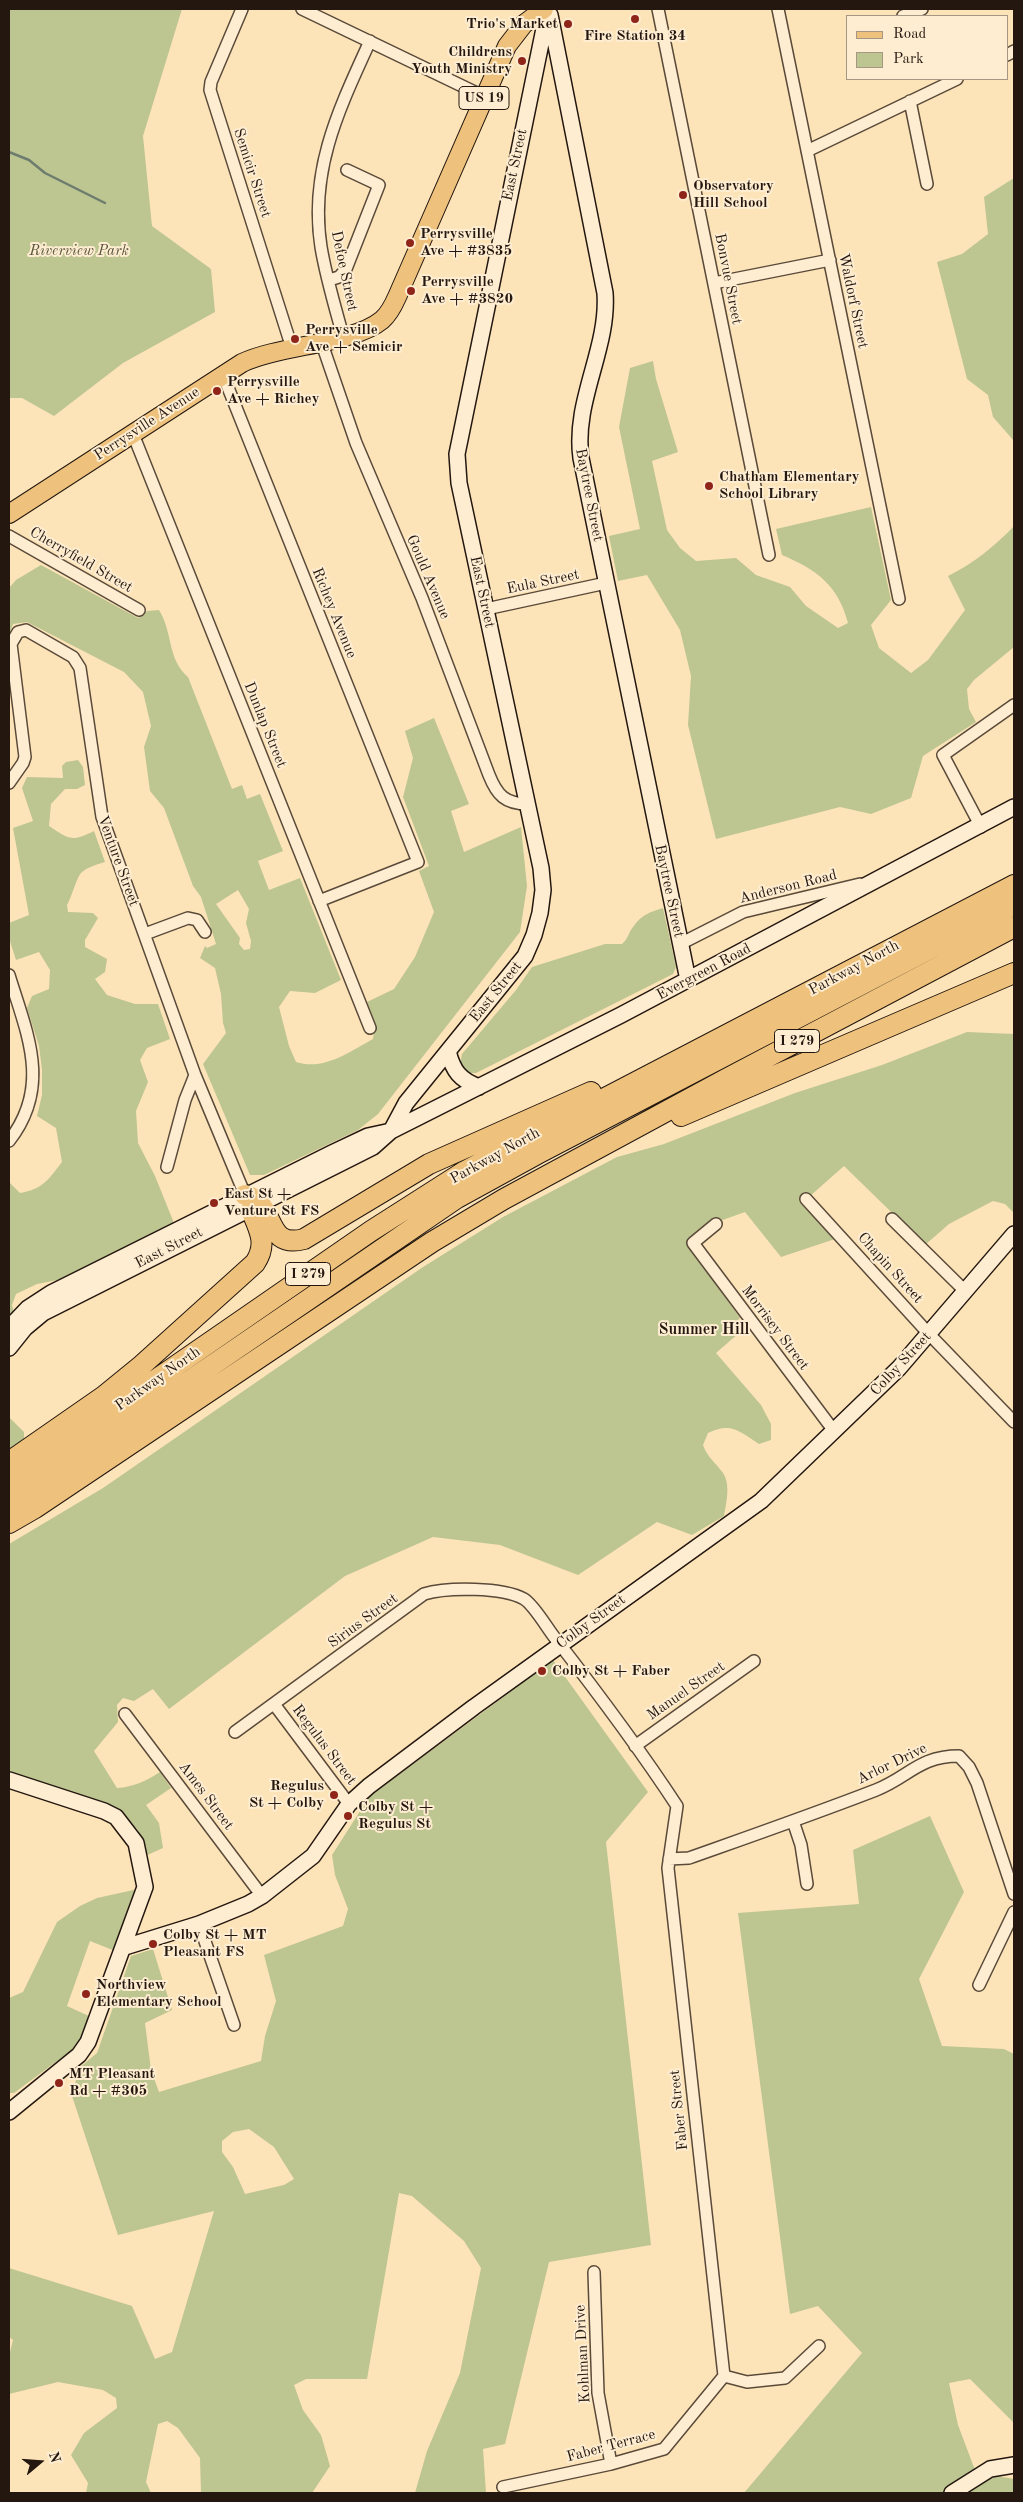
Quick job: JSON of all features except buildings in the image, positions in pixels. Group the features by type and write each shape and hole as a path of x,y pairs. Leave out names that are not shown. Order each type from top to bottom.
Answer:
{"highway":[{"name":"Parkway North","path":"9,1481 421,1198 512,1145 622,1090 1014,885"},
{"path":"9,1501 50,1476 457,1198 531,1157 1014,905"},
{"name":"I 279","path":"9,1523 58,1493 432,1242 726,1079 1014,927"},
{"path":"582,1158 764,1082 1014,973"},
{"path":"252,1202 278,1235 290,1241 304,1239 429,1164 594,1090 622,1090"},
{"path":"9,1462 104,1396 255,1263 263,1245 252,1202"}],"main road":[{"name":"Perrysville Avenue","path":"9,514 249,360 343,336 376,324 390,311 512,39 524,24 547,9"}],"street":[{"name":"Semicir Street","path":"242,9 211,82 210,90 292,348"},
{"path":"302,9 485,97"},
{"name":"Baytree Street","path":"547,9 605,293 603,325 581,415 579,442 606,583 688,980"},
{"name":"East Street","path":"9,1328 28,1308 51,1293 373,1147 391,1131 406,1103 519,966 534,935 540,913 542,884 528,804 459,483 457,454 547,9"},
{"name":"Bonvue Street","path":"658,9 769,555"},
{"name":"Waldorf Street","path":"778,9 899,599"},
{"path":"905,15 922,9"},
{"name":"Defoe Street","path":"343,336 329,280 320,229 321,175 332,128 370,42"},
{"path":"807,151 955,80"},
{"path":"910,101 915,114 927,184"},
{"path":"329,280 339,277 346,269 379,185 347,170"},
{"path":"714,283 830,260"},
{"name":"Gould Avenue","path":"321,341 356,443 422,598 496,791 510,802 528,804"},
{"name":"Richey Avenue","path":"223,375 418,862 319,900"},
{"name":"Dunlap Street","path":"132,434 370,1028"},
{"name":"Cherryfield Street","path":"9,536 138,610"},
{"name":"Eula Street","path":"486,609 606,583"},
{"name":"Venture Street","path":"9,782 23,763 25,757 12,644 18,632 26,630 73,658 80,668 102,817 195,1075 252,1202"},
{"path":"981,826 943,755 1014,704"},
{"name":"Evergreen Road","path":"391,1131 688,980 1014,807"},
{"name":"Anderson Road","path":"680,944 743,912 879,880"},
{"path":"145,934 188,918 196,920 205,932"},
{"path":"9,975 30,1042 34,1077 27,1112 9,1141"},
{"path":"448,1051 452,1066 459,1076 479,1087"},
{"path":"168,1167 185,1100 195,1075"},
{"name":"Chapin Street","path":"806,1200 1014,1422"},
{"name":"East Street","path":"9,1348 25,1328 43,1314 252,1202"},
{"path":"892,1219 965,1291"},
{"name":"Morrisey Street","path":"716,1224 693,1243 834,1431"},
{"name":"Colby Street","path":"124,1947 199,1924 248,1904 262,1896 313,1856 349,1804 474,1707 761,1501 881,1387 930,1334 1014,1234"},
{"name":"Sirius Street","path":"235,1732 424,1594 436,1590 506,1591 526,1600 560,1644"},
{"name":"Faber Street","path":"560,1644 677,1806 669,1859 669,1878 724,2376"},
{"name":"Manuel Street","path":"635,1746 754,1661"},
{"name":"Regulus Street","path":"274,1704 349,1804"},
{"name":"Ames Street","path":"125,1714 262,1896"},
{"name":"Arlor Drive","path":"669,1859 689,1858 883,1787 927,1761 946,1756 960,1756 969,1767 977,1783 1014,1894"},
{"path":"9,1780 104,1811 116,1817 136,1842 145,1887 88,2042 79,2055 9,2112"},
{"path":"793,1821 801,1845 807,1884"},
{"path":"979,1984 1014,1912"},
{"path":"199,1924 234,2025"},
{"name":"Kohlman Drive","path":"594,2272 598,2393 611,2464"},
{"path":"724,2376 747,2382 785,2378 819,2346"},
{"name":"Faber Terrace","path":"503,2488 611,2464 664,2449 724,2376"},
{"path":"952,2493 990,2469 1014,2465"}],"green space":[{"name":"Riverview Park","path":"9,9 182,9 143,136 152,226 211,269 215,312 123,363 54,416 22,398 9,398"},
{"path":"1014,178 1014,441 993,417 988,395 967,379 937,262 962,254 988,234 984,197"},
{"path":"653,361 656,379 678,452 652,461 667,530 680,548 696,561 736,558 756,575 790,587 806,606 838,628 848,623 838,598 816,573 782,555 776,529 871,507 891,600 871,625 879,648 911,673 928,660 965,610 948,576 983,554 1014,526 1014,647 974,680 967,689 969,709 976,722 923,756 911,798 871,814 840,807 716,839 688,725 691,676 680,630 647,575 618,581 609,536 640,529 619,427 630,368"},
{"path":"41,565 138,618 147,611 159,610 166,627 173,654 181,670 188,677 232,789 242,785 247,799 260,794 283,851 258,861 269,890 300,878 341,980 315,993 290,991 279,1007 289,1046 296,1062 316,1064 326,1062 336,1059 373,1039 375,1024 367,1002 394,989 415,957 434,912 419,871 429,866 403,797 413,758 405,731 434,718 469,804 451,811 464,852 521,827 527,886 520,932 378,1114 358,1130 264,1175 250,1175 203,1064 226,1033 223,1023 221,994 215,968 200,958 205,946 207,948 216,944 201,897 193,886 164,808 150,791 144,747 151,726 143,692 124,672 27,622 13,624 9,635 9,588 16,580","holes":["238,890 249,909 246,923 251,941 250,949 244,950 239,944 240,938 216,904"]},
{"path":"78,760 83,767 85,785 77,789 65,789 51,804 49,826 71,838 81,837 94,831 105,862 90,867 80,874 67,905 68,912 93,913 98,918 85,940 85,947 107,959 105,972 95,979 107,995 135,1004 158,1004 170,1039 147,1048 140,1060 148,1082 136,1111 138,1143 155,1176 174,1223 63,1279 37,1284 16,1294 12,1305 14,1313 9,1320 9,1182 20,1193 34,1189 49,1179 62,1162 56,1128 37,1116 42,1095 42,1070 39,1046 27,1008 32,996 49,989 50,970 39,952 16,960 9,938 9,923 29,915 13,828 33,821 22,788 27,777 63,778 62,766 66,762"},
{"path":"663,908 676,967 673,974 476,1073 468,1073 460,1065 462,1054 516,990 532,967 605,944 622,944 639,920"},
{"path":"967,1032 1014,1034 1014,1213 1005,1204 993,1201 949,1224 925,1245 844,1166 801,1204 835,1239 781,1257 745,1212 717,1222 691,1249 740,1318 737,1321 739,1333 716,1353 761,1405 771,1424 771,1440 759,1444 740,1432 729,1428 708,1433 703,1445 709,1456 723,1473 727,1483 724,1516 692,1535 657,1522 578,1575 500,1545 433,1537 345,1576 169,1709 153,1689 134,1701 123,1698 117,1705 118,1722 94,1751 117,1788 140,1783 160,1772 171,1788 146,1805 159,1823 163,1848 145,1856 138,1830 127,1820 9,1773 9,1544 103,1488 423,1267 503,1217 617,1157 664,1144 795,1093 882,1065"},
{"path":"9,1417 24,1432 24,1440 9,1453"},
{"path":"553,1660 648,1792 606,1842 651,2245 549,2262 505,2444 483,2449 486,2493 415,2493 427,2451 460,2373 481,2268 464,2241 412,2196 399,2193 367,2379 306,2379 294,2385 303,2410 321,2435 330,2466 312,2493 201,2493 200,2458 178,2428 167,2421 158,2424 146,2482 151,2493 86,2493 88,2483 71,2455 84,2433 117,2408 116,2398 103,2390 58,2382 9,2394 9,2356 13,2340 9,2337 9,2268 132,2306 155,2359 172,2352 214,2211 118,2235 72,2096 79,2068 97,2053 131,1956 153,1949 172,2010 145,2023 151,2070 159,2092 261,2061 265,2036 276,2001 264,1955 343,1926 348,1909 335,1875 332,1855 369,1797","holes":["249,2129 274,2147 294,2179 284,2185 245,2194 233,2167 222,2152 222,2141 233,2132"]},
{"path":"930,1816 964,1892 919,1979 942,2046 1004,2049 1014,2054 1014,2423 970,2379 949,2383 958,2425 975,2470 944,2493 744,2493 862,2353 818,2306 790,2314 738,1913 859,1904 853,1850"},
{"path":"138,1889 115,1951 90,1941 67,2006 91,2017 80,2044 14,2093 9,2093 9,1998 23,1992 57,1922 80,1906 97,1898"},
{"path":"992,2475 1014,2479 1014,2493 967,2493"}],"waterway":[{"path":"9,152 29,160 45,173 105,203"}],"place":[{"name":"Fire Station 34","path":"635,19"},
{"name":"Trio's Market","path":"568,24"},
{"name":"Childrens Youth Ministry","path":"522,61"},
{"name":"Observatory Hill School","path":"683,195"},
{"name":"Perrysville Ave + #3835","path":"410,243"},
{"name":"Perrysville Ave + #3820","path":"411,291"},
{"name":"Perrysville Ave + Semicir","path":"295,339"},
{"name":"Perrysville Ave + Richey","path":"217,391"},
{"name":"Chatham Elementary School Library","path":"709,486"},
{"name":"East St + Venture St FS","path":"214,1203"},
{"name":"Colby St + Faber","path":"542,1671"},
{"name":"Regulus St + Colby","path":"334,1795"},
{"name":"Colby St + Regulus St","path":"348,1816"},
{"name":"Colby St + MT Pleasant FS","path":"153,1944"},
{"name":"Northview Elementary School","path":"86,1994"},
{"name":"MT Pleasant Rd + #305","path":"59,2083"}],"district":[{"name":"Summer Hill","path":"704,1330"}]}
